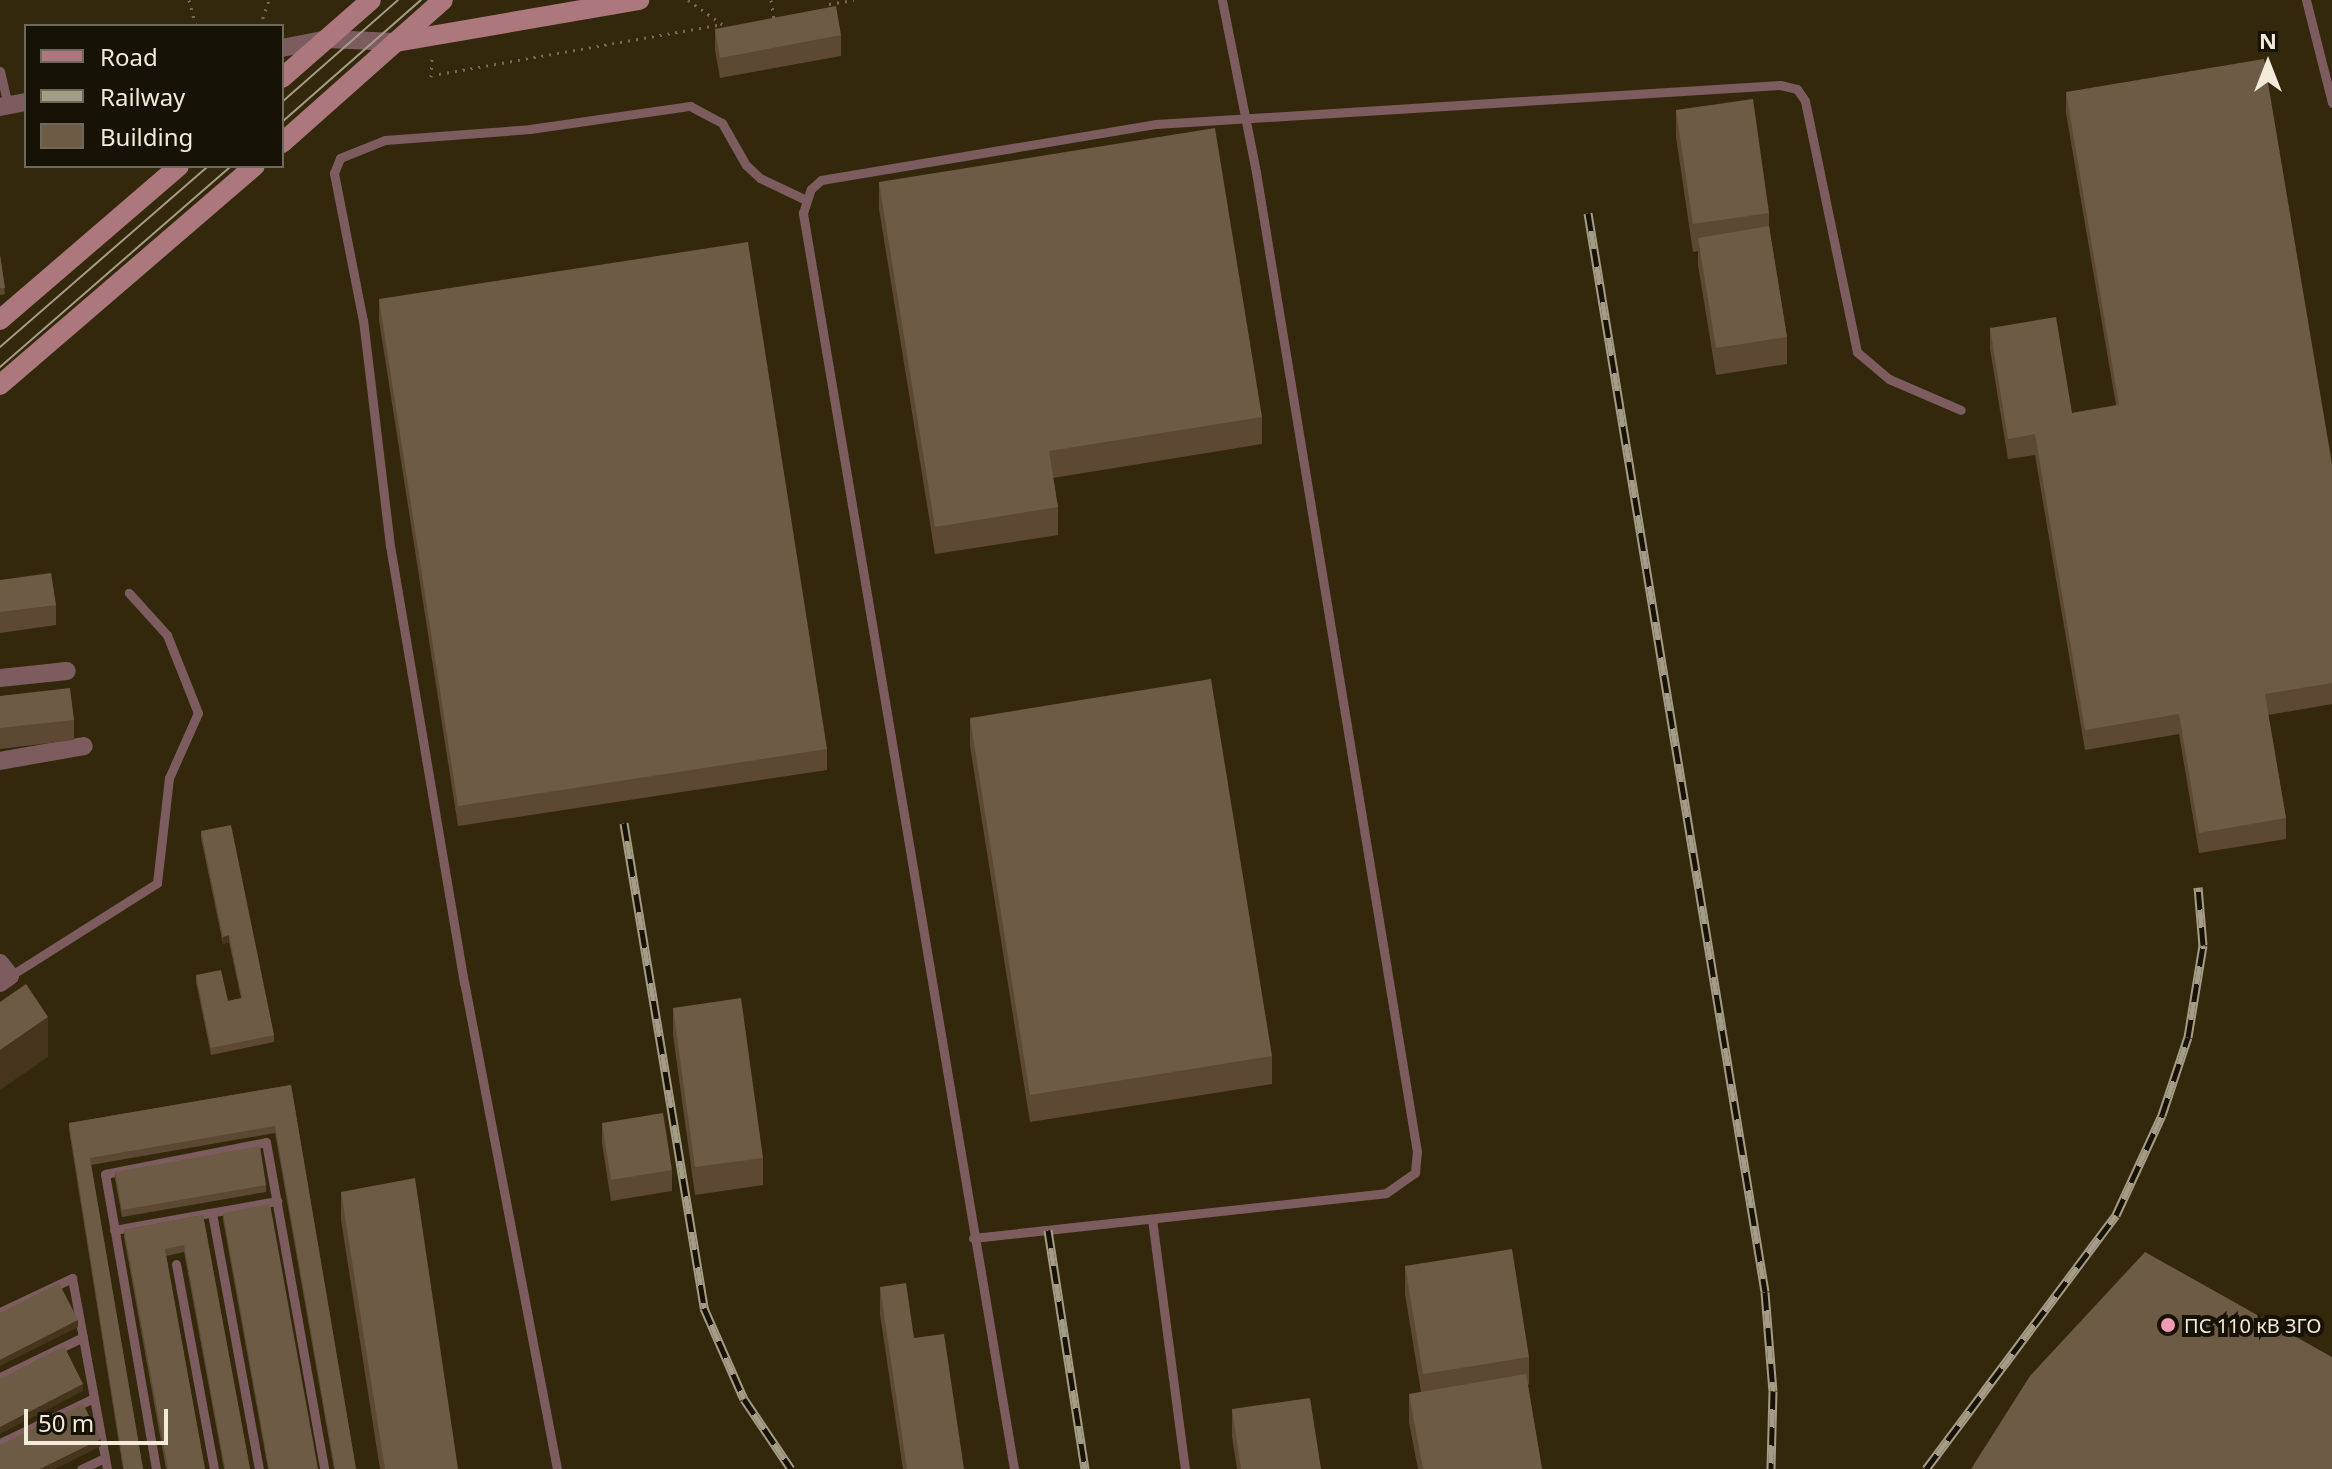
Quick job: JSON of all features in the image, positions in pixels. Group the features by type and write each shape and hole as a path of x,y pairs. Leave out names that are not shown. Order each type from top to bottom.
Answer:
{"main road":[{"path":"284,76 371,0"},
{"path":"284,141 443,0"},
{"path":"396,42 639,0"},
{"path":"0,320 177,168"},
{"path":"0,385 253,168"}],"street":[{"path":"284,48 327,39 396,42"},
{"path":"0,304 21,301"},
{"path":"0,678 67,671"},
{"path":"0,761 84,746"}],"lane":[{"path":"973,1238 1386,1193 1406,1182 1416,1162 1245,119 1222,0"},
{"path":"2306,0 2332,103"},
{"path":"0,71 11,105"},
{"path":"804,199 821,180 1156,124 1780,85 1797,89 1805,101 1857,352 1889,379 1961,410"},
{"path":"557,1469 461,967 390,546 363,321 334,173 340,158 385,140 530,129 690,106 722,123 746,165 760,178 804,199"},
{"path":"804,199 973,1238 1014,1469"},
{"path":"3,974 157,883 169,778 198,713 167,635 129,593"},
{"path":"156,1469 105,1174 266,1142 324,1469"},
{"path":"114,1230 277,1201"},
{"path":"212,1213 259,1469"},
{"path":"1152,1219 1185,1469"},
{"path":"176,1264 214,1469"},
{"path":"0,1312 72,1278 107,1469"},
{"path":"0,1377 83,1337"},
{"path":"0,1443 94,1398"},
{"path":"81,1469 105,1458"}],"path":[{"path":"189,0 195,24"},
{"path":"261,24 269,0"},
{"path":"439,74 722,24 688,0"},
{"path":"771,0 775,26"},
{"path":"829,4 854,0"},
{"path":"431,77 432,56"}],"building":[{"path":"836,6 841,35 720,58 715,29"},
{"path":"2264,59 2332,464 2332,683 2265,694 2286,818 2199,833 2179,714 2085,730 2035,434 2008,439 1990,328 2056,317 2072,413 2119,405 2066,92"},
{"path":"1753,99 1769,213 1693,224 1676,110"},
{"path":"1215,128 1262,417 1049,451 1058,507 935,527 879,182"},
{"path":"1769,226 1787,337 1716,348 1698,238"},
{"path":"748,242 827,749 458,806 379,299"},
{"path":"0,255 5,288 0,288"},
{"path":"51,573 56,605 0,612 0,580"},
{"path":"1211,679 1272,1056 1030,1095 970,718"},
{"path":"70,688 74,720 0,728 0,696"},
{"path":"231,825 274,1035 211,1048 196,975 221,970 228,1001 242,998 229,935 223,937 201,831"},
{"path":"26,984 48,1017 0,1050 0,1002"},
{"path":"741,998 763,1158 695,1167 673,1008"},
{"path":"291,1085 356,1469 335,1469 275,1126 90,1158 143,1469 124,1469 69,1123"},
{"path":"663,1113 672,1170 611,1180 602,1123"},
{"path":"260,1146 266,1185 122,1210 115,1172"},
{"path":"415,1178 458,1469 385,1469 341,1192"},
{"path":"270,1204 318,1469 269,1469 223,1213"},
{"path":"203,1215 250,1469 225,1469 184,1245 165,1249 205,1469 168,1469 124,1230"},
{"path":"1512,1249 1529,1357 1423,1374 1405,1266"},
{"name":"ПС 110 кВ ЗГО","path":"2145,1252 2332,1357 2332,1469 1971,1469 2030,1376"},
{"path":"59,1283 78,1320 0,1360 0,1313"},
{"path":"906,1283 914,1338 944,1334 964,1469 907,1469 880,1287"},
{"path":"64,1346 83,1384 0,1427 0,1379"},
{"path":"1526,1374 1542,1469 1423,1469 1409,1394"},
{"path":"1310,1398 1321,1469 1241,1469 1232,1409"},
{"path":"83,1404 101,1439 40,1469 0,1469 0,1445"}],"tram line":[{"path":"284,100 398,0"},
{"path":"284,120 421,0"},
{"path":"0,347 206,168"},
{"path":"0,367 229,168"}],"railway":[{"path":"1588,213 1765,1292 1773,1391 1771,1469"},
{"path":"624,823 704,1308 744,1399 791,1469"},
{"path":"1926,1469 2116,1215 2162,1115 2188,1037 2203,945 2198,887"},
{"path":"1048,1230 1085,1469"}],"place":[{"name":"ПС 110 кВ ЗГО","path":"2168,1325"}]}
